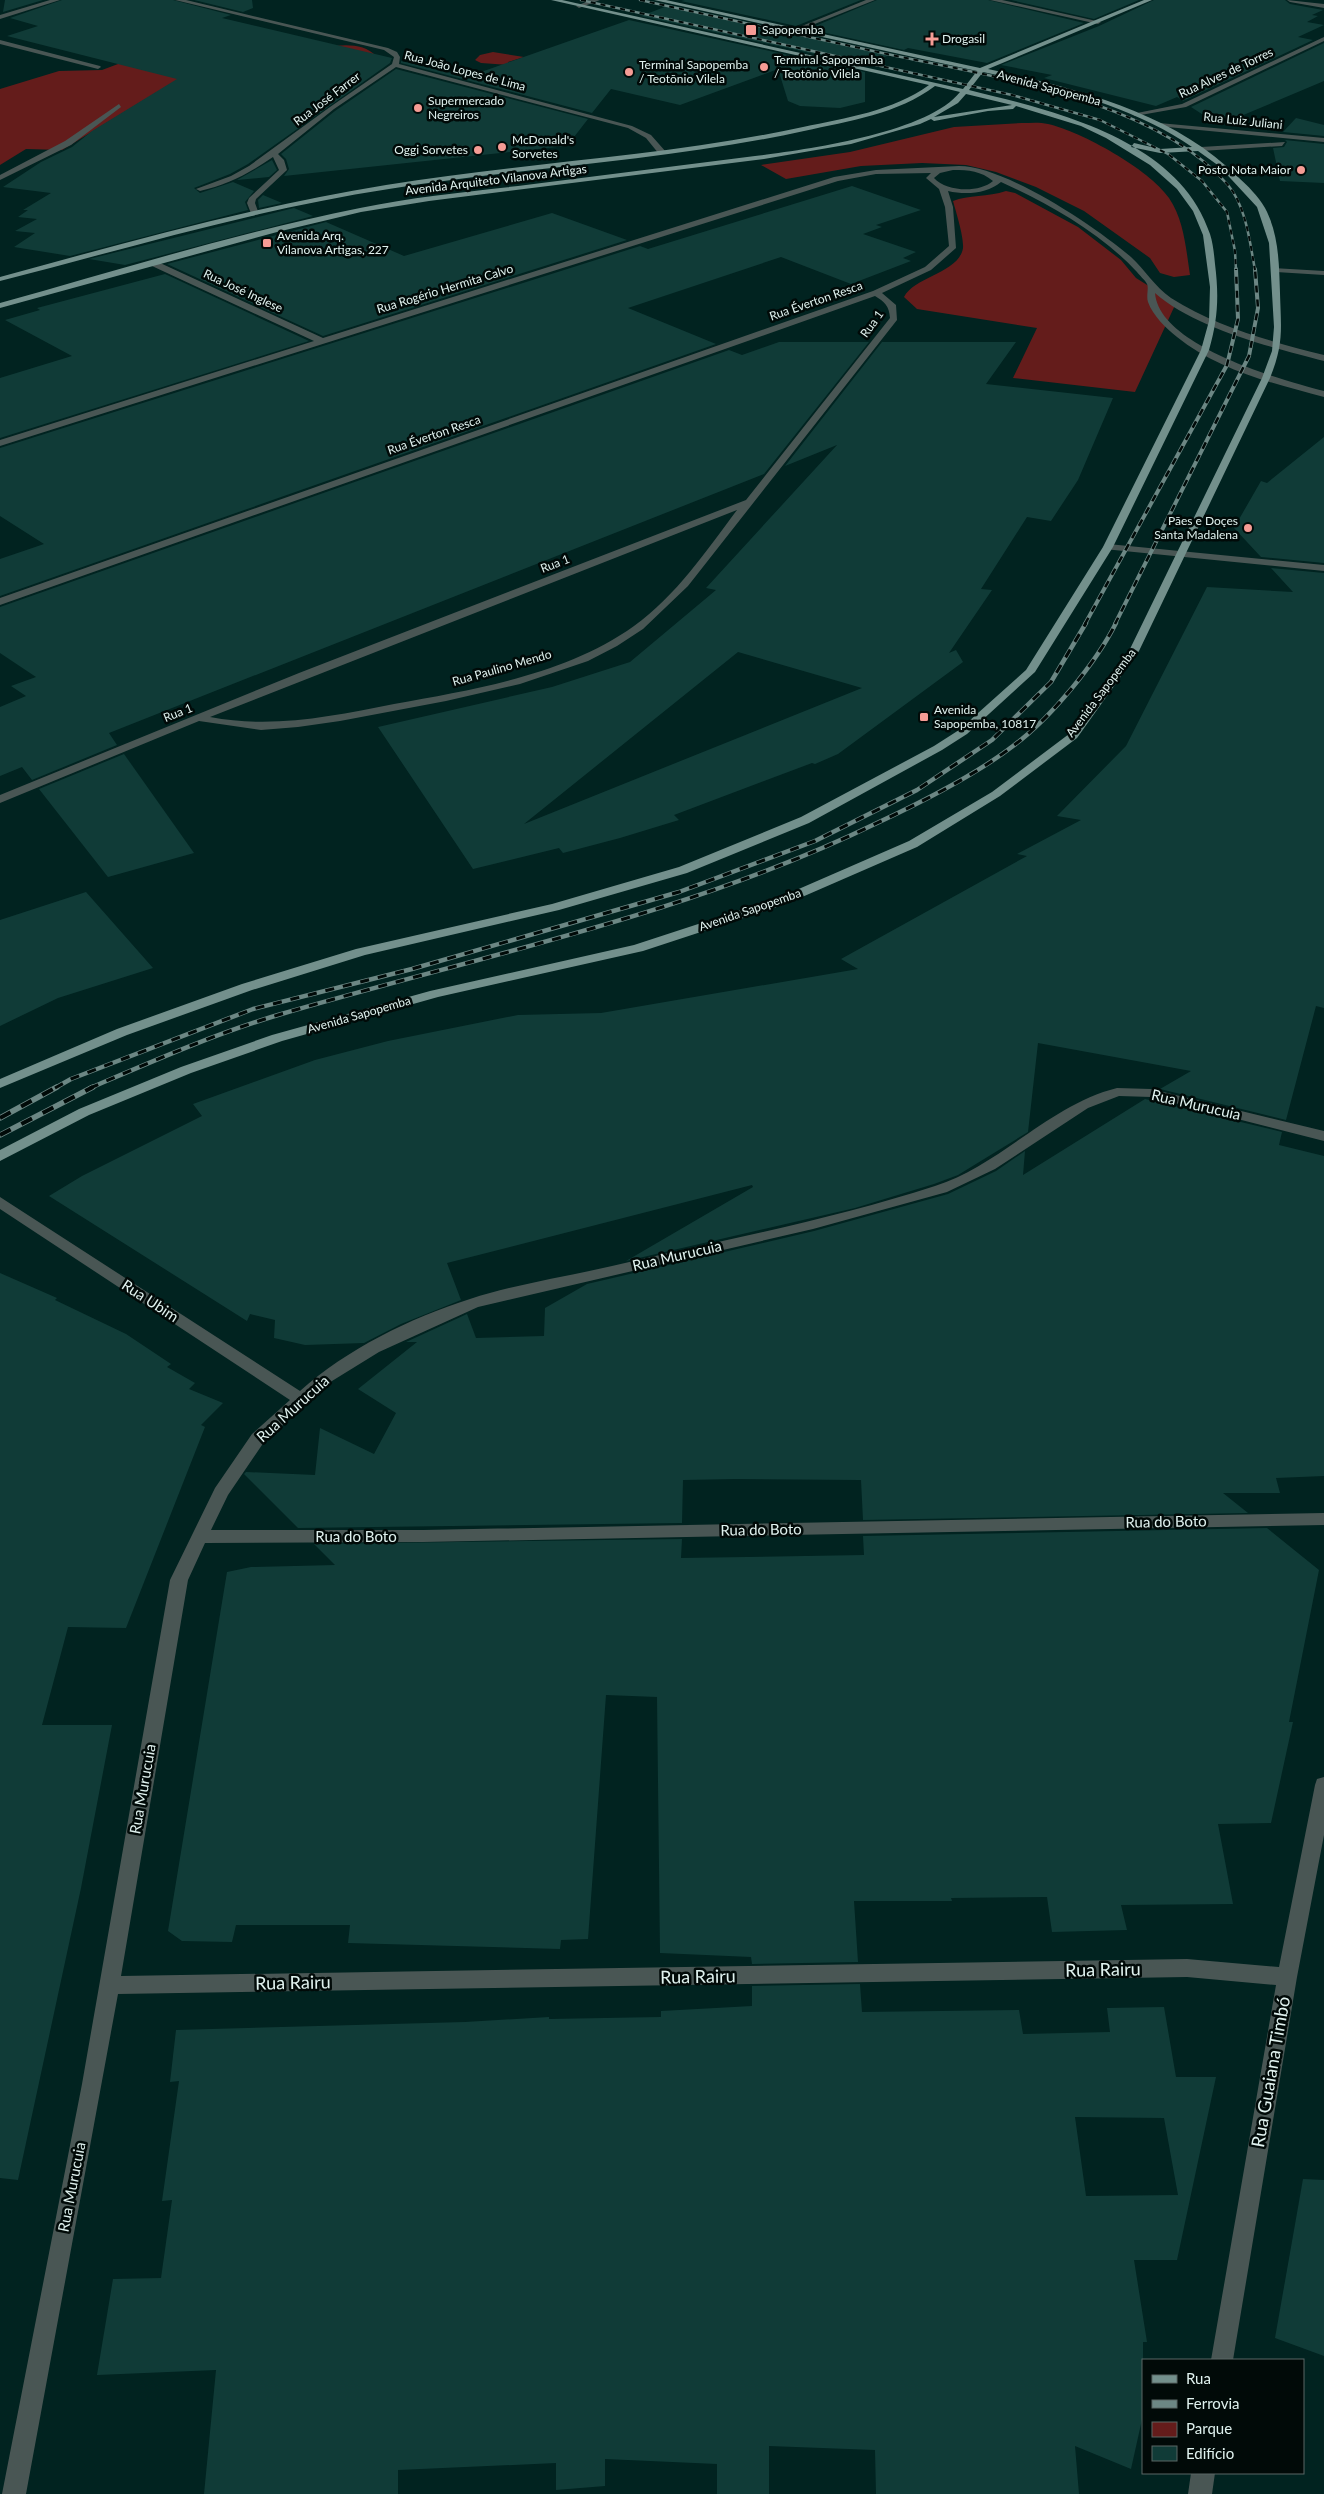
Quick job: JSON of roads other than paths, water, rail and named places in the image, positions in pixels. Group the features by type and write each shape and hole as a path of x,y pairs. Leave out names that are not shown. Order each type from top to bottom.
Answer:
{"main road":[{"name":"Avenida Sapopemba","path":"0,1084 122,1032 247,987 361,952 555,907 683,870 804,820 938,748 963,732 1030,672 1108,547 1166,434 1205,350 1213,321 1214,287 1207,236 1197,211 1180,187 1153,163 1109,136 1029,107 966,91 554,0"},
{"name":"Avenida Sapopemba","path":"0,1156 84,1112 186,1070 268,1041 436,994 638,948 782,901 913,844 996,794 1073,736 1134,651 1266,378 1277,346 1276,270 1268,227 1255,198 1202,149 1135,114 1077,93 982,70 657,0"},
{"path":"982,70 1149,0"},
{"name":"Avenida Arquiteto Vilanova Artigas","path":"0,306 275,230 370,209 438,198 812,150 882,134 918,122 956,102 982,70"},
{"name":"Avenida Arquiteto Vilanova Artigas","path":"0,279 328,197 399,186 703,147 805,130 880,111 923,94 934,84"},
{"path":"918,122 988,109 1029,107"},
{"path":"1109,136 1148,149 1173,151 1202,149"},
{"path":"703,147 719,163"}],"street":[{"path":"0,17 57,0"},
{"name":"Rua João Lopes de Lima","path":"178,0 386,49 395,53 397,57 395,65 630,127 643,132 655,141 662,152"},
{"path":"579,6 597,0"},
{"path":"795,30 872,0"},
{"path":"994,0 1098,22"},
{"path":"1290,0 1324,6"},
{"name":"Rua Alves de Torres","path":"1135,114 1184,106 1324,39"},
{"path":"0,42 98,67"},
{"path":"1315,43 1324,44"},
{"name":"Rua José Farrer","path":"200,190 234,177 274,154 356,90 395,65"},
{"path":"0,178 68,143 119,106"},
{"name":"Rua Luiz Juliani","path":"1159,125 1324,142"},
{"name":"Rua Luiz Juliani","path":"1202,149 1324,142"},
{"path":"255,214 251,203 253,198 283,170 280,160 274,154"},
{"name":"Rua Rogério Hermita Calvo","path":"0,443 855,174 969,168 986,172 996,177"},
{"path":"942,170 931,175 930,178 936,185 943,188 967,190 988,188 1038,198"},
{"name":"Rua Rogério Hermita Calvo","path":"899,171 930,178"},
{"path":"988,188 998,181 996,177"},
{"path":"996,177 1038,198 1086,228 1129,260 1151,285 1175,303 1213,321 1277,346 1324,358"},
{"name":"Rua 1","path":"876,293 930,268 945,258 953,246 949,207 943,188"},
{"path":"949,207 967,190"},
{"name":"Rua José Inglese","path":"156,264 321,341"},
{"path":"1276,270 1324,273"},
{"path":"1151,285 1153,304 1176,334 1205,350 1266,378 1324,394"},
{"name":"Rua 1","path":"0,799 199,718 749,502 894,318 894,307 889,301 876,293"},
{"name":"Rua Éverton Resca","path":"0,602 876,293"},
{"name":"Rua Paulino Mendo","path":"199,718 230,724 270,726 330,719 477,691 536,675 596,653 638,627 688,580 749,502"},
{"path":"1108,547 1324,568"},
{"name":"Rua Murucuia","path":"14,2494 108,1985 179,1580 221,1492 258,1438 326,1377 373,1348 474,1303 804,1227 942,1189 990,1166 1083,1105 1117,1092 1151,1093 1324,1136"},
{"name":"Rua Ubim","path":"0,1202 301,1400"},
{"name":"Rua do Boto","path":"199,1538 433,1536 1324,1519"},
{"name":"Rua Guaiana Timbó","path":"1222,2359 1287,1977 1324,1785"},
{"name":"Rua Rairu","path":"108,1985 1187,1968 1287,1977"},
{"path":"1200,2494 1203,2474"}],"railway":[{"path":"581,0 1012,95 1100,120 1168,154 1202,181 1227,212 1235,251 1236,270"},
{"path":"640,0 1022,83 1069,96 1115,112 1158,131 1196,156 1228,185 1239,203 1243,214 1255,270"},
{"path":"1085,624 1227,365 1238,319 1236,269"},
{"path":"1115,624 1249,356 1258,308 1255,269"},
{"path":"55,1088 71,1079 253,1009 412,969 679,892 815,841 917,790 992,740 1051,682 1086,623"},
{"path":"90,1088 183,1049 278,1015 506,953 657,909 732,884 805,855 877,823 965,778 998,757 1027,735 1057,706 1071,689 1097,655 1116,623"},
{"path":"0,1118 57,1087"},
{"path":"0,1135 93,1087"}],"place":[{"name":"Sapopemba","path":"751,30"},
{"name":"Drogasil","path":"932,39"},
{"name":"Terminal Sapopemba / Teotônio Vilela","path":"764,67"},
{"name":"Terminal Sapopemba / Teotõnio Vilela","path":"629,72"},
{"name":"Supermercado Negreiros","path":"418,108"},
{"name":"McDonald's Sorvetes","path":"502,147"},
{"name":"Oggi Sorvetes","path":"478,150"},
{"name":"Posto Nota Maior","path":"1301,170"},
{"name":"Avenida Arq. Vilanova Artigas, 227","path":"267,243"},
{"name":"Pães e Doçes Santa Madalena","path":"1248,528"},
{"name":"Avenida Sapopemba, 10817","path":"924,717"}]}
